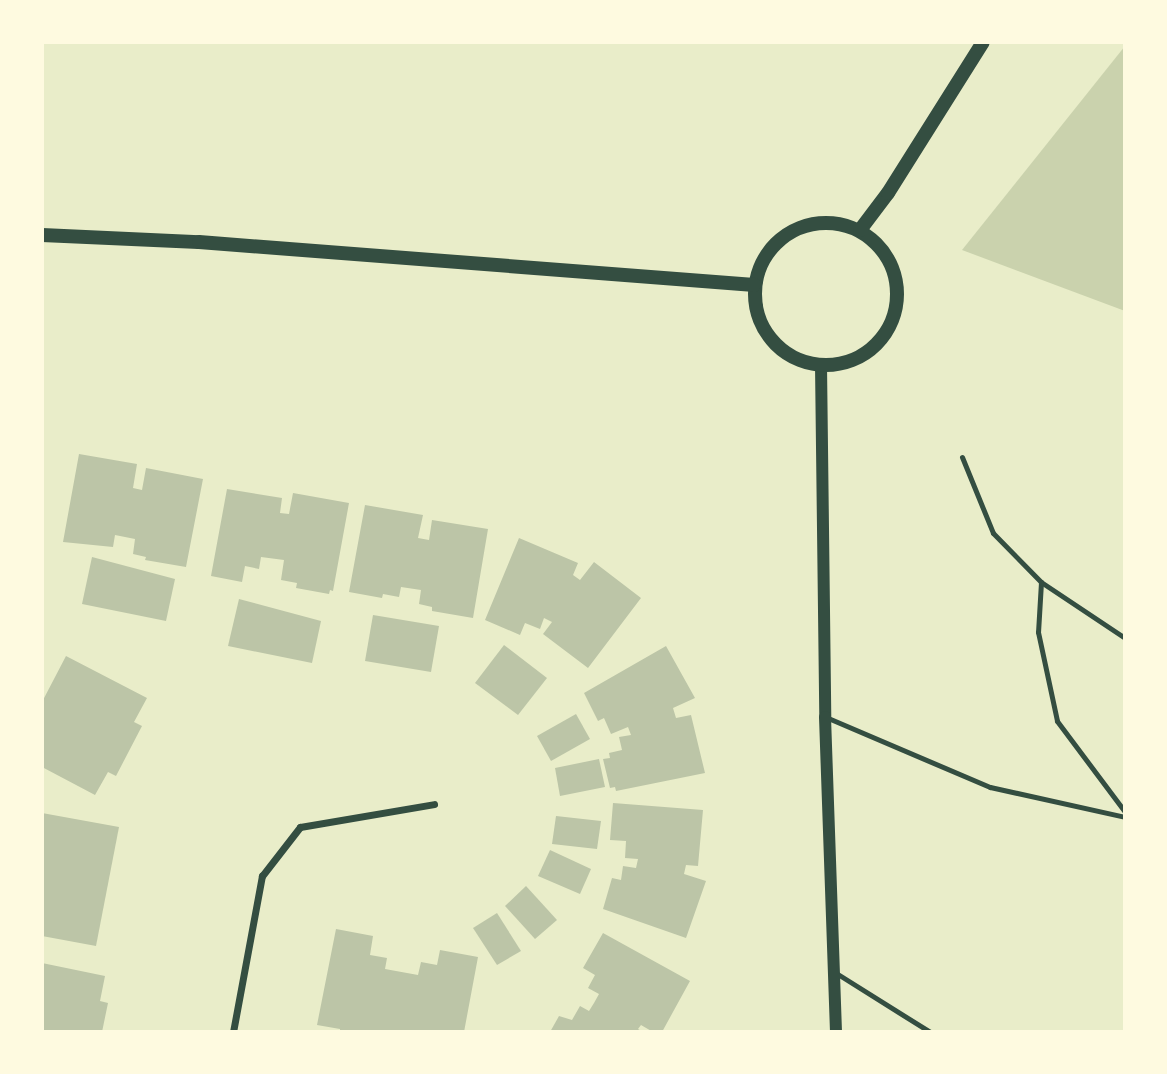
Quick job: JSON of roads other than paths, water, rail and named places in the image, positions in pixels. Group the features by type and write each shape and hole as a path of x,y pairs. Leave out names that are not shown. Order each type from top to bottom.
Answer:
{"main road":[{"path":"860,230 888,193 983,42"},
{"path":"834,223 860,230 879,246 892,267 898,290 895,314 884,335 867,353 845,363 821,365 798,360 778,348 764,330 755,308 754,285 763,259 781,237 806,225 834,223"},
{"path":"42,235 199,242 754,285"}],"street":[{"path":"821,365 825,717 836,1032"},
{"path":"233,1032 262,876 300,827 435,804"}],"lane":[{"path":"962,457 993,533 1041,582 1125,638"},
{"path":"1041,582 1038,632 1057,721 1125,815"},
{"path":"825,717 990,788 1125,815"},
{"path":"836,973 930,1032"}]}
